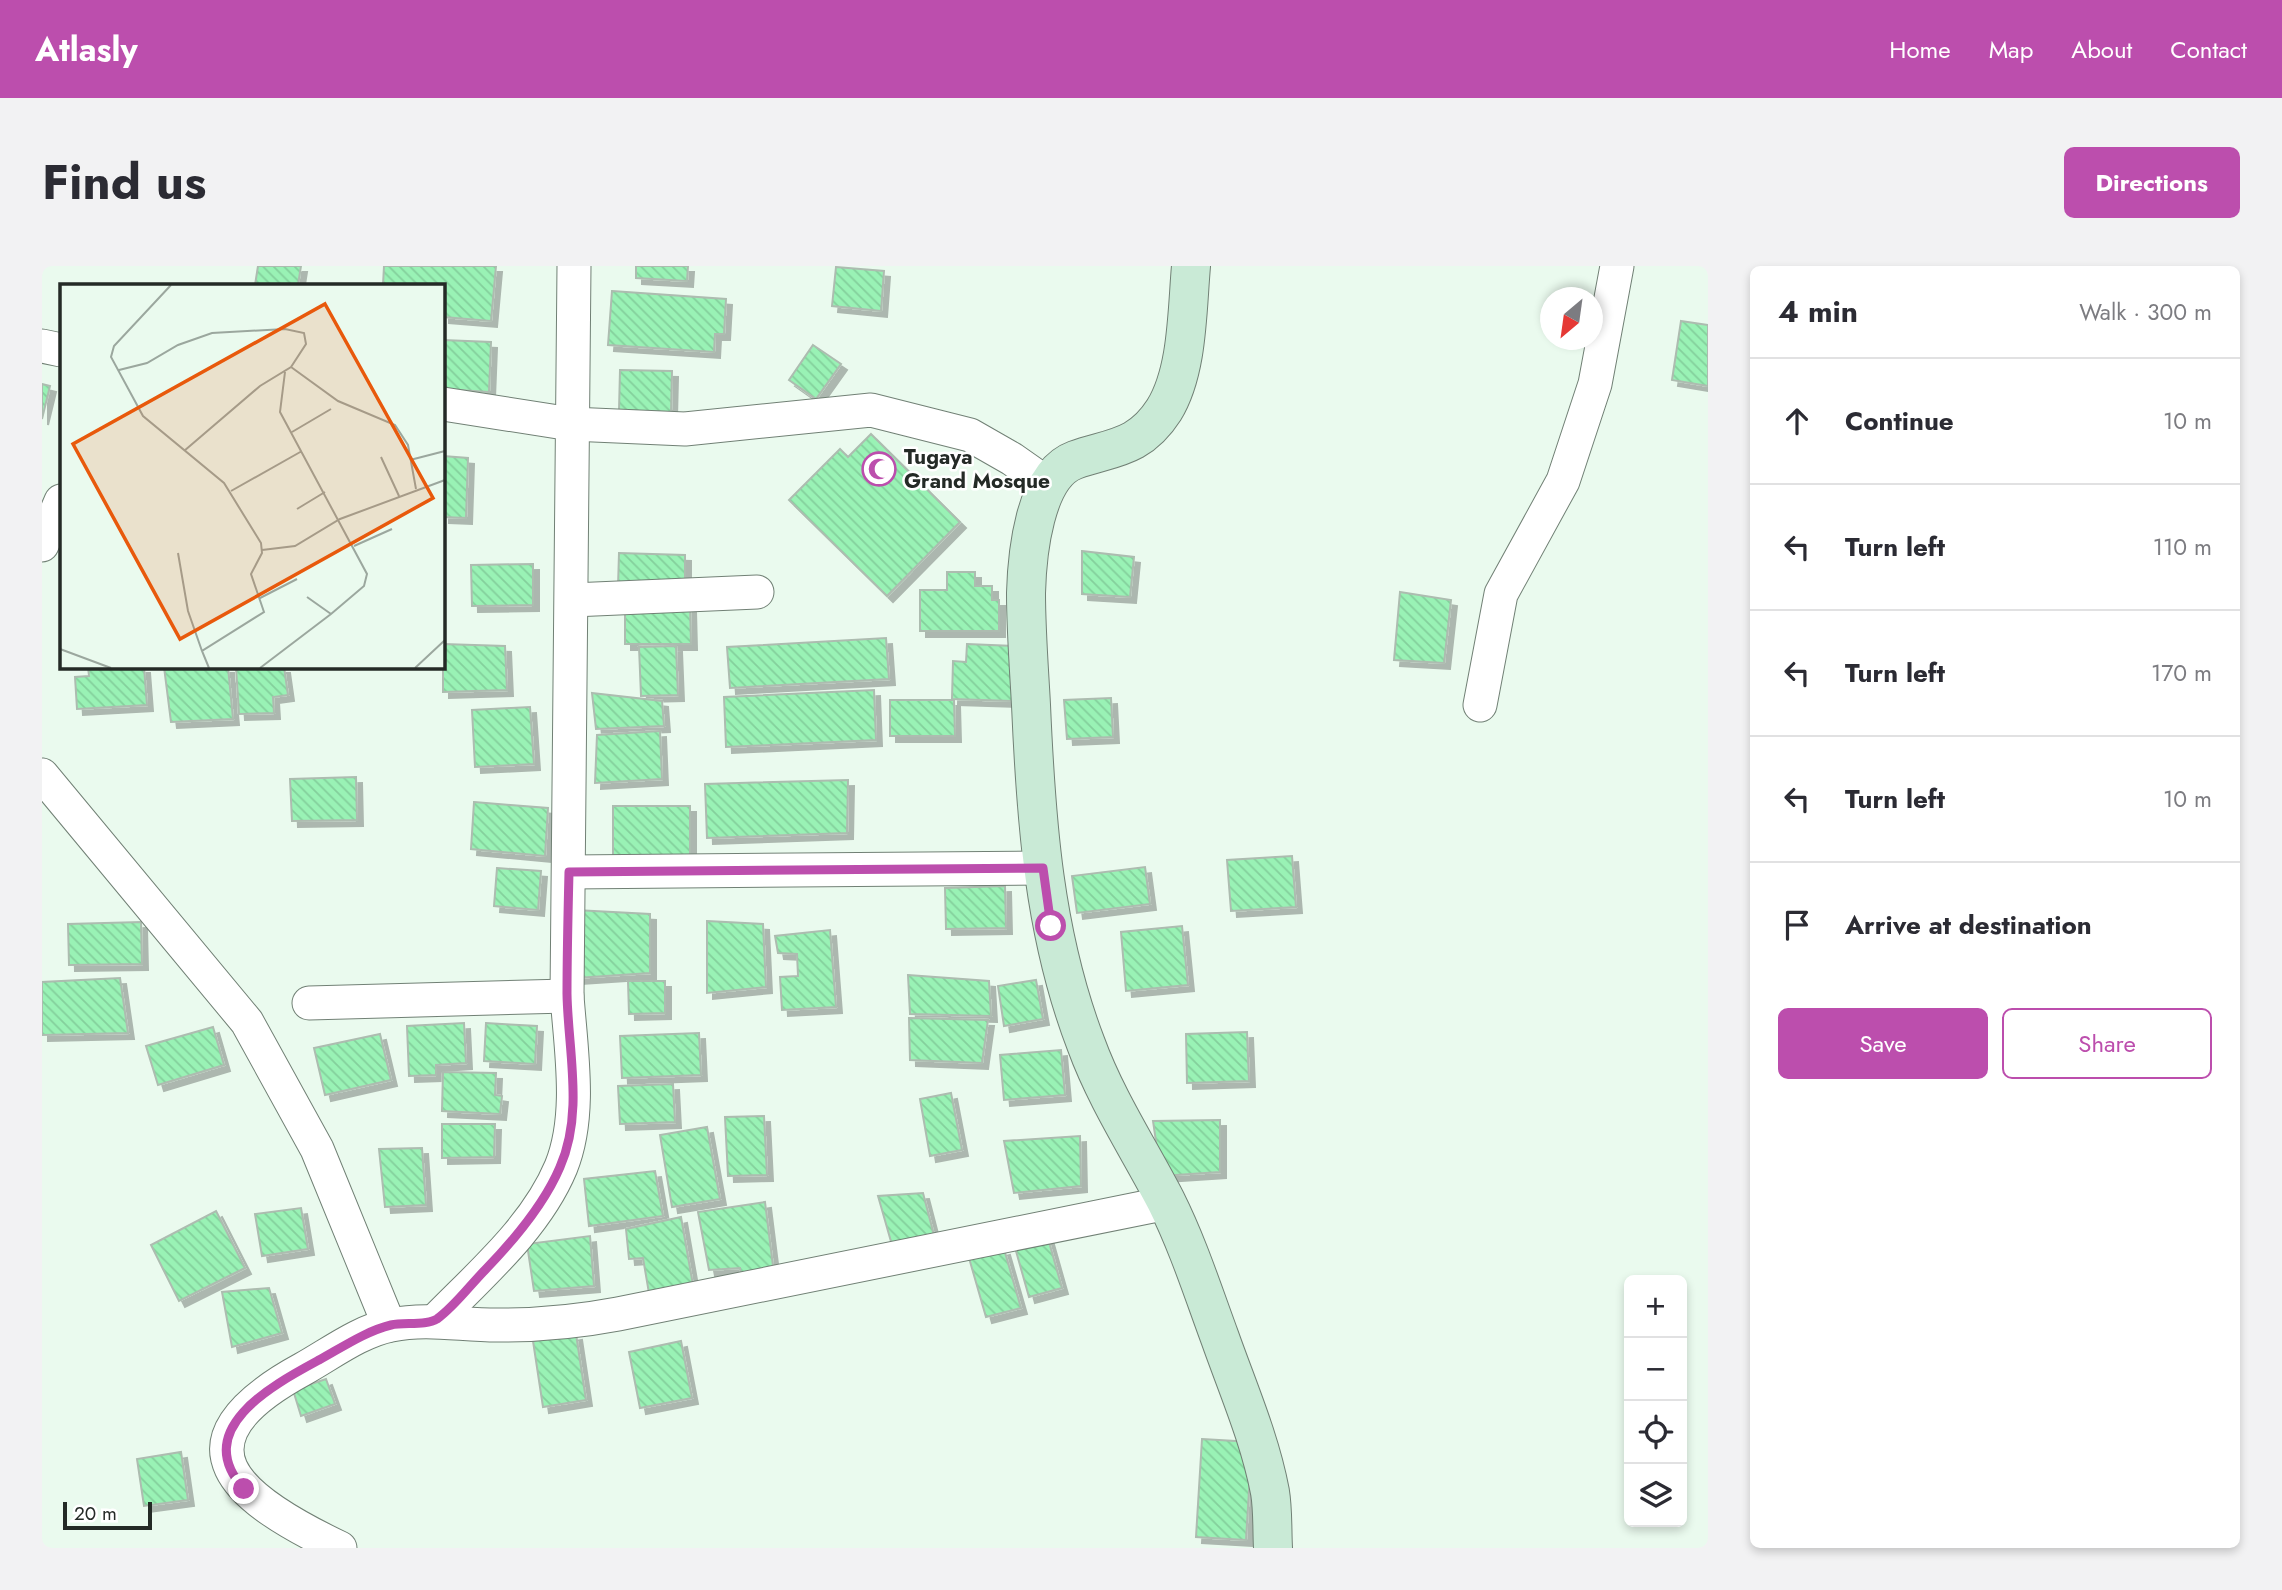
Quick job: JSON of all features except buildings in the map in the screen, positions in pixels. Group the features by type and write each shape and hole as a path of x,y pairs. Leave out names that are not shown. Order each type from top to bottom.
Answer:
{"street":[{"path":"436,1320 500,1255 546,1195 561,1165 570,1128 573,1082 567,996 574,266"},
{"path":"1191,266 1182,349 1171,396 1162,413 1144,432 1122,448 1064,466 1049,485 1034,525 1026,590 1035,796 1051,926 1068,995 1087,1048 1167,1203 1191,1256 1250,1416 1270,1494 1273,1548"},
{"path":"1480,705 1501,594 1563,481 1595,384 1617,266"},
{"path":"42,346 60,350"},
{"path":"444,404 571,424 685,429 870,410 970,435 1012,459 1049,485"},
{"path":"572,600 757,592"},
{"path":"42,775 247,1022 317,1149 389,1325"},
{"path":"569,872 1043,868"},
{"path":"309,1003 567,996"},
{"path":"340,1548 286,1518 244,1489 232,1476 227,1462 226,1443 235,1423 252,1402 275,1384 354,1340 389,1325 436,1320 501,1325 600,1318 1167,1203"}],"place":[{"name":"Tugaya Grand Mosque","path":"879,469"}],"route":[{"path":"244,1489 232,1476 227,1462 226,1443 235,1423 252,1402 275,1384 354,1340 389,1325 436,1320 500,1255 546,1195 561,1165 570,1128 573,1082 567,996 569,872 1043,868 1051,926"}]}
